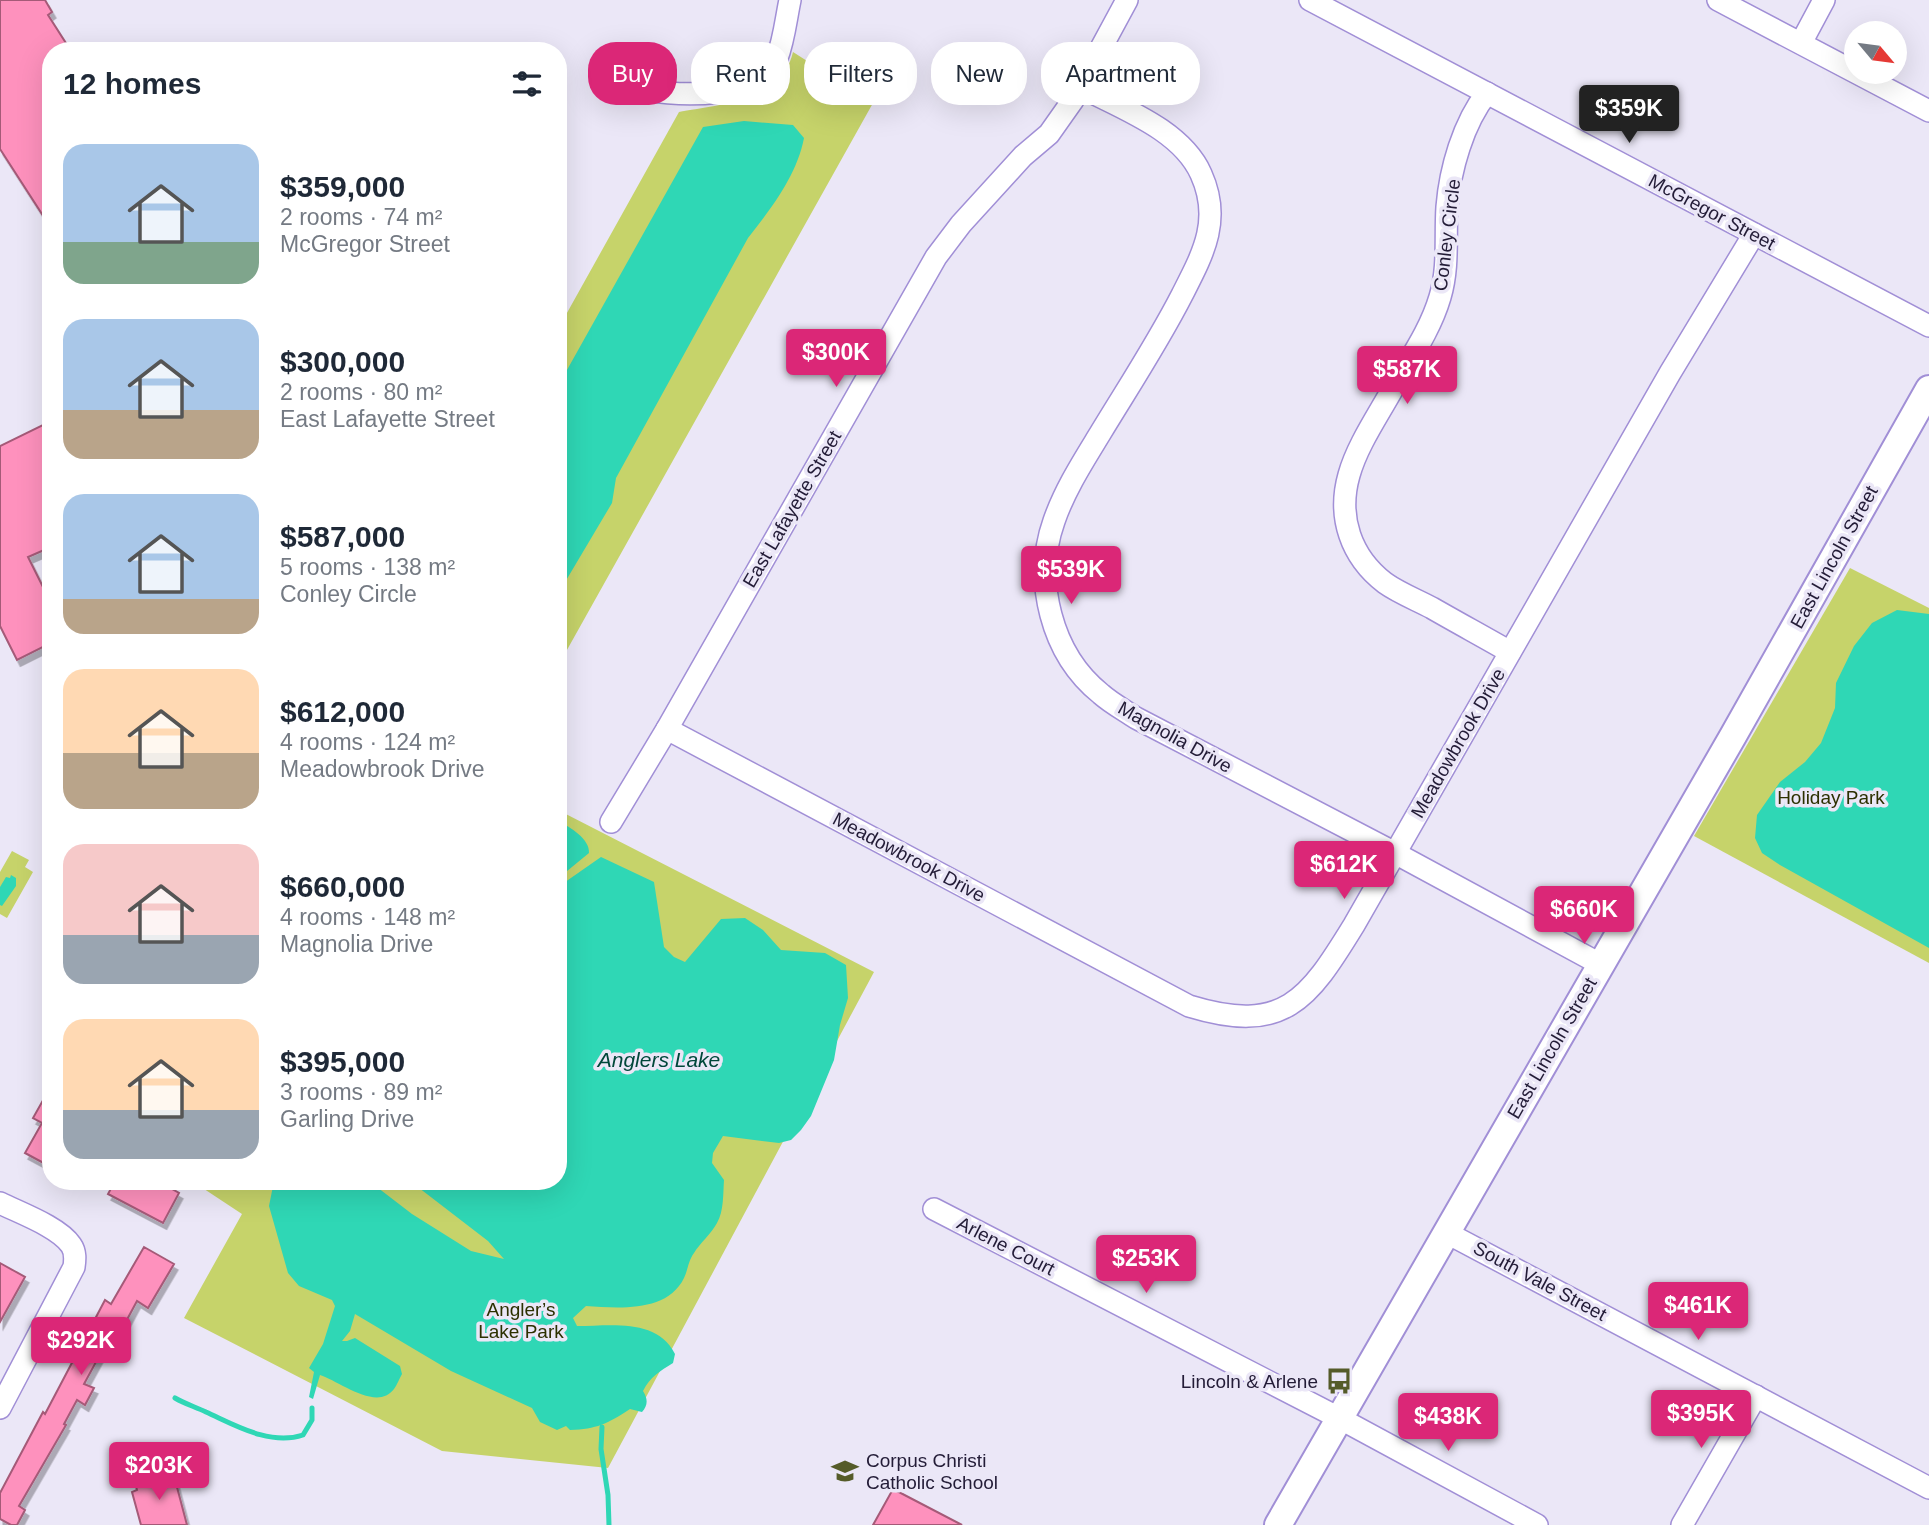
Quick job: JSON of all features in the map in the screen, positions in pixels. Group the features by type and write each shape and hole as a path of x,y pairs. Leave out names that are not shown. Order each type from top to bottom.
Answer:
{"main road":[{"name":"East Lincoln Street","path":"1278,1525 1733,736 1929,389"}],"street":[{"path":"677,93 734,90 748,87 760,80 777,58 790,0"},
{"name":"East Lafayette Street","path":"1104,42 1128,0"},
{"name":"McGregor Street","path":"1310,0 1929,326"},
{"path":"1718,0 1929,111"},
{"path":"1801,43 1824,0"},
{"name":"Conley Circle","path":"1487,93 1466,132 1449,192 1446,260 1441,295 1422,340 1349,473 1344,497 1348,534 1363,562 1374,573 1387,584 1510,652"},
{"name":"East Lafayette Street","path":"611,822 667,729 936,257 961,224 1023,156 1049,134 1069,105"},
{"name":"Magnolia Drive","path":"1115,105 1169,136 1189,155 1201,174 1208,194 1210,219 1208,241 1187,286 1086,456 1054,522 1045,571 1052,623 1071,662 1099,693 1136,718 1600,964"},
{"name":"Meadowbrook Drive","path":"667,729 1189,1006 1229,1016 1252,1017 1280,1010 1304,996 1326,970 1670,373 1754,234"},
{"path":"0,1203 58,1233 71,1245 74,1252 74,1267 0,1408"},
{"name":"Arlene Court","path":"934,1209 1339,1418 1537,1525"},
{"name":"South Vale Street","path":"1447,1233 1929,1488"},
{"path":"1682,1525 1755,1396"}],"green space":[{"path":"793,52 804,59 804,105 872,105 567,650 567,313 679,112 718,105 790,105 790,60"},
{"name":"Holiday Park","path":"1850,568 1929,608 1929,963 1694,836"},
{"name":"Anglers Lake","path":"567,815 874,972 608,1468 442,1451 184,1318 242,1214 206,1190 567,1190"},
{"path":"12,851 29,860 25,867 33,872 7,918 0,914 0,872"}],"water":[{"path":"744,121 793,125 804,138 796,165 774,203 748,238 616,478 612,503 567,579 567,370 703,127"},
{"name":"Holiday Park","path":"1897,610 1929,614 1929,948 1780,865 1762,853 1755,838 1757,815 1780,782 1805,762 1821,743 1835,708 1836,683 1854,646 1872,623"},
{"path":"567,826 583,838 589,853 567,871"},
{"name":"Anglers Lake","path":"601,857 654,882 664,947 674,957 685,962 721,919 745,918 763,930 781,950 825,953 846,965 848,998 834,1060 811,1116 791,1140 779,1143 723,1136 713,1153 712,1163 724,1180 721,1213 715,1227 692,1256 684,1278 676,1289 654,1303 641,1306 586,1306 573,1318 577,1326 619,1325 645,1329 667,1342 675,1354 673,1363 646,1386 643,1391 646,1404 642,1412 630,1409 595,1427 570,1430 566,1426 557,1430 540,1422 532,1408 451,1371 355,1314 350,1331 342,1341 355,1338 400,1366 402,1374 394,1389 387,1395 378,1397 358,1393 320,1375 313,1399 309,1397 314,1372 309,1368 323,1344 335,1306 332,1300 299,1286 288,1273 269,1206 272,1190 381,1190 412,1214 471,1251 504,1259 488,1241 422,1190 567,1190 567,881"},
{"path":"11,875 16,878 16,886 2,906 0,887 6,877 10,878"}],"building":[{"path":"0,0 45,0 52,12 48,15 65,42 42,42 42,214 0,149"},
{"path":"42,425 42,551 28,557 42,585 42,648 17,660 0,626 0,446"},
{"path":"42,1102 42,1123 33,1118"},
{"path":"42,1123 42,1162 25,1153"},
{"path":"110,1190 174,1190 179,1193 163,1223 108,1194"},
{"path":"144,1247 174,1264 148,1308 137,1301 108,1355 102,1351 84,1384 94,1388 85,1405 77,1400 64,1424 66,1425 19,1506 25,1510 17,1525 11,1525 0,1519 0,1493 105,1300 111,1304"},
{"path":"0,1263 25,1277 0,1322"},
{"path":"173,1472 187,1525 141,1525 132,1492 137,1490 135,1483"},
{"path":"893,1489 962,1525 873,1525"}],"waterway":[{"path":"175,1398 253,1433 278,1438 303,1435 312,1420 312,1408"},
{"path":"602,1427 601,1449 608,1495 609,1525"}],"place":[{"name":"Lincoln & Arlene","path":"1339,1381"},
{"name":"Corpus Christi Catholic School","path":"845,1471"}],"park label":[{"name":"Angler’s Lake Park","path":"521,1320"}]}
